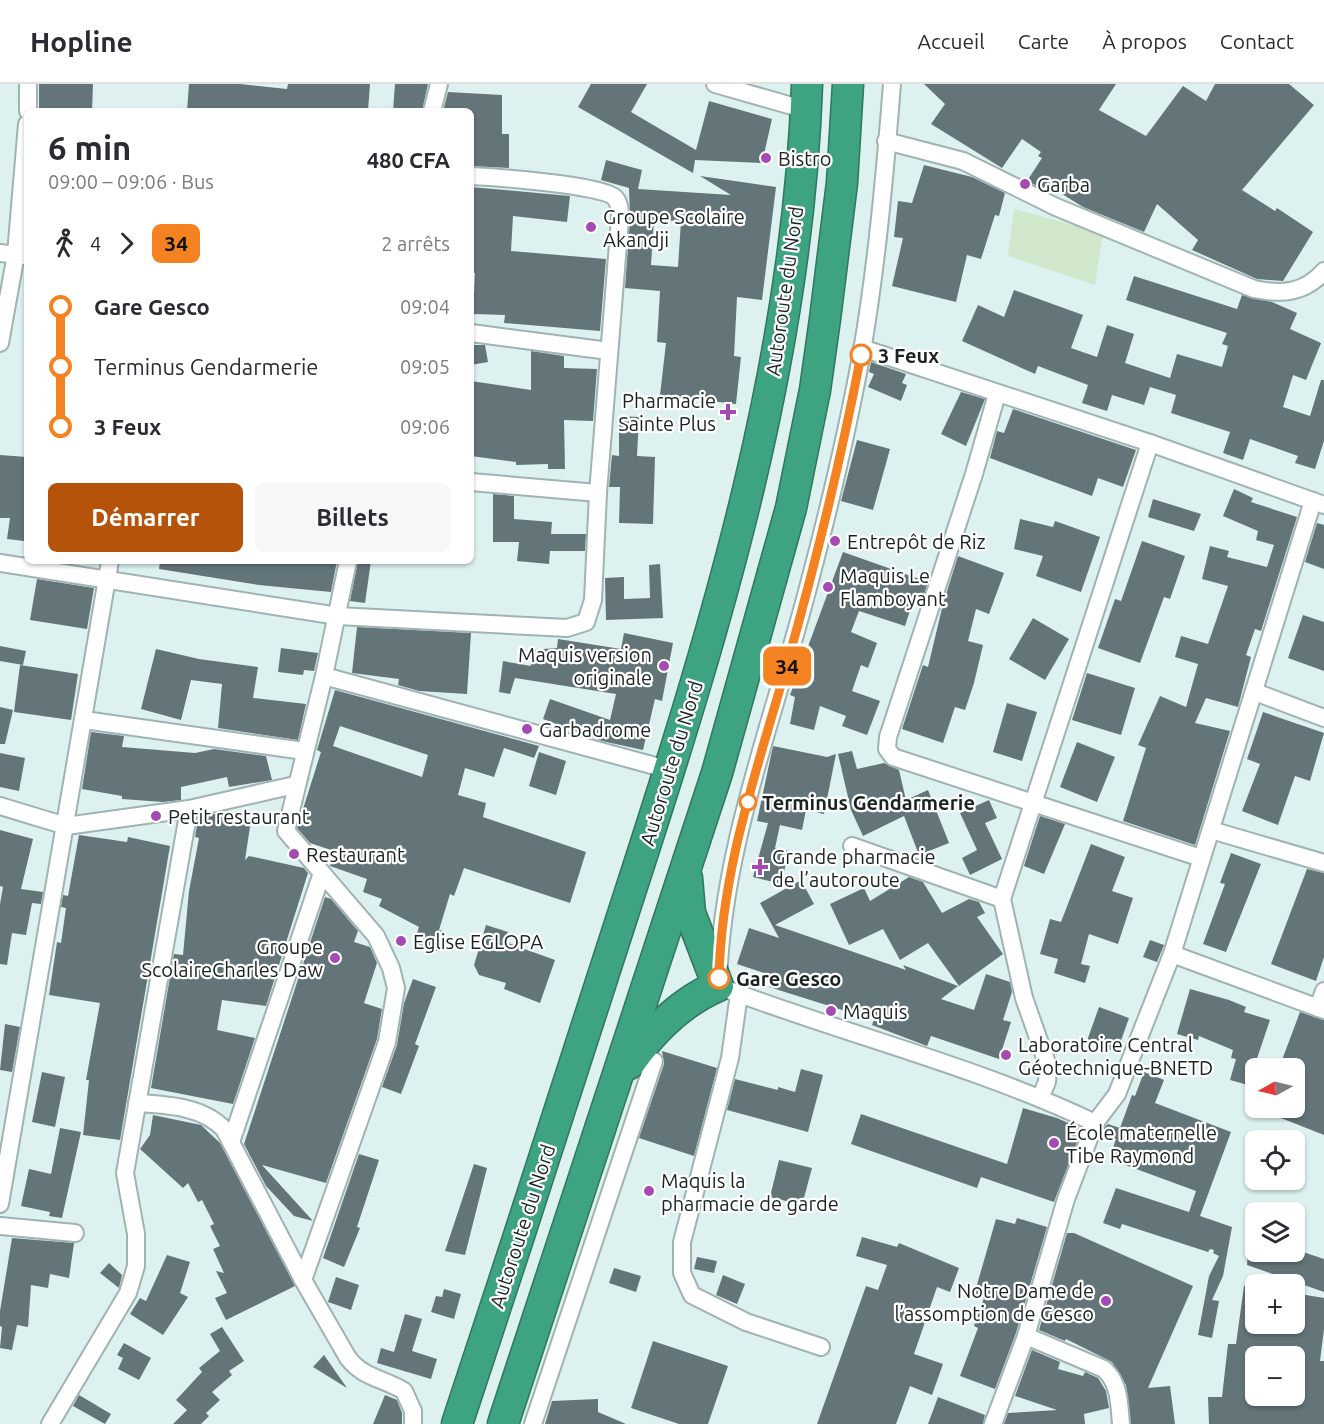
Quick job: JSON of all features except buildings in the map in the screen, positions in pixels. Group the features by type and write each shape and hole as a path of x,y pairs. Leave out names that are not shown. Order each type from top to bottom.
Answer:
{"highway":[{"path":"503,1424 717,773 791,508 815,390 825,319 842,183 848,84"},
{"name":"Autoroute du Nord","path":"457,1424 669,770 734,550 771,390 791,265 806,97"},
{"path":"614,1086 644,1042 668,1018 700,994 729,990 690,913 686,866"}],"street":[{"path":"28,84 28,108"},
{"path":"433,108 439,84"},
{"path":"715,84 806,97"},
{"path":"821,1347 746,1322 692,1294 681,1273 682,1242 730,1058 729,990 719,942 744,816 826,516 862,348 892,84"},
{"path":"886,141 963,161 1056,207 1254,290 1275,294 1303,288 1314,282 1324,271"},
{"path":"0,343 14,254 24,154"},
{"path":"0,564 338,616 567,628 580,626 586,622 591,611 620,219 615,197 541,181 474,176"},
{"path":"474,333 609,351"},
{"path":"862,348 1150,443 1318,503 1210,830 1172,954 1117,1094 1095,1123 1066,1199 1026,1336 993,1424"},
{"path":"997,394 974,474 888,737 887,749 893,757 1201,858"},
{"path":"1041,1098 1047,1082 1048,1066 1018,975 1002,899 1150,443"},
{"path":"474,482 598,493"},
{"path":"0,1204 109,564"},
{"path":"303,1280 387,1042 396,988 391,968 376,936 286,831 295,785 338,616 347,564"},
{"path":"324,676 669,770"},
{"path":"1255,692 1324,718"},
{"path":"84,720 304,751"},
{"path":"0,806 66,826 189,809 295,785"},
{"path":"50,1424 128,1293 136,1266 136,1234 125,1173 189,809"},
{"path":"1210,830 1324,863"},
{"path":"852,846 1002,899"},
{"path":"231,1142 322,873"},
{"path":"1172,954 1321,1009 1324,991"},
{"path":"729,990 854,1035 929,1056 1041,1098 1095,1123"},
{"path":"533,1424 654,1061"},
{"path":"137,1103 200,1112 212,1117 231,1142 303,1280 356,1368 404,1391 413,1411 412,1424"},
{"path":"0,1226 75,1233"},
{"path":"1026,1336 1104,1369 1112,1376 1118,1388 1121,1424"}],"green space":[{"path":"1014,209 1103,233 1095,285 1008,256"}],"bus line":[{"name":"34","path":"719,978 719,942 733,864 744,816 821,537 848,423 861,355"}],"place":[{"name":"Bistro","path":"766,158"},
{"name":"Garba","path":"1025,184"},
{"name":"Groupe Scolaire Akandji","path":"591,227"},
{"name":"3 Feux","path":"861,355"},
{"name":"Pharmacie Sainte Plus","path":"728,412"},
{"name":"Entrepôt de Riz","path":"835,541"},
{"name":"Maquis Le Flamboyant","path":"828,587"},
{"name":"Maquis version originale","path":"664,666"},
{"name":"Garbadrome","path":"527,729"},
{"name":"Terminus Gendarmerie","path":"748,802"},
{"name":"Petit restaurant","path":"156,816"},
{"name":"Restaurant","path":"294,854"},
{"name":"Grande pharmacie de l’autoroute","path":"760,867"},
{"name":"Eglise EGLOPA","path":"401,941"},
{"name":"Groupe ScolaireCharles Daw","path":"335,958"},
{"name":"Gare Gesco","path":"719,978"},
{"name":"Maquis","path":"831,1011"},
{"name":"Laboratoire Central Géotechnique-BNETD","path":"1006,1055"},
{"name":"École maternelle Tibe Raymond","path":"1054,1143"},
{"name":"Maquis la pharmacie de garde","path":"649,1191"},
{"name":"Notre Dame de l’assomption de Gesco","path":"1106,1301"}]}
